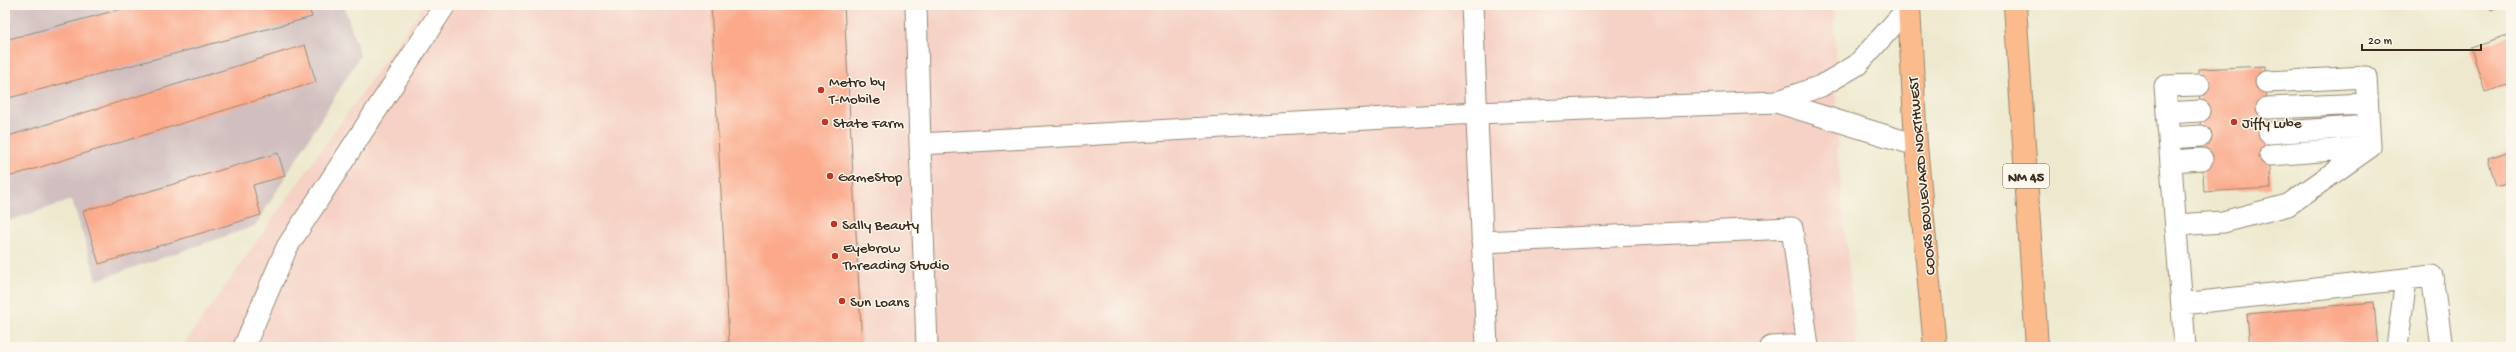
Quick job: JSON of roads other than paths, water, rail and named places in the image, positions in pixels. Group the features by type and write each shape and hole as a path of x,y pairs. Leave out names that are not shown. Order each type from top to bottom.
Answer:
{"main road":[{"name":"NM 45","path":"2015,5 2037,347"},
{"name":"COORS BOULEVARD NORTHWEST","path":"1909,6 1916,144 1935,347"}],"lane":[{"path":"244,347 287,247 445,5"},
{"path":"916,5 927,347"},
{"path":"1472,5 1487,347"},
{"path":"920,144 1476,113 1776,102 1821,86 1857,65 1909,6"},
{"path":"2266,82 2366,77 2370,147"},
{"path":"2181,347 2182,304 2165,86 2198,85"},
{"path":"1776,102 1916,144"},
{"path":"2267,108 2367,104"},
{"path":"2167,113 2200,111"},
{"path":"2269,133 2368,126"},
{"path":"2169,138 2201,136"},
{"path":"2270,154 2370,147"},
{"path":"2176,225 2223,222 2288,205 2370,147"},
{"path":"2171,161 2202,159"},
{"path":"1482,242 1792,228 1808,346 1772,347"},
{"path":"2182,304 2432,276 2442,347"},
{"path":"2397,347 2406,279"}],"place":[{"name":"Metro by T-Mobile","path":"821,90"},
{"name":"State Farm","path":"825,122"},
{"name":"Jiffy Lube","path":"2234,122"},
{"name":"GameStop","path":"830,176"},
{"name":"Sally Beauty","path":"834,224"},
{"name":"Eyebrow Threading Studio","path":"835,256"},
{"name":"Sun Loans","path":"842,301"}]}
